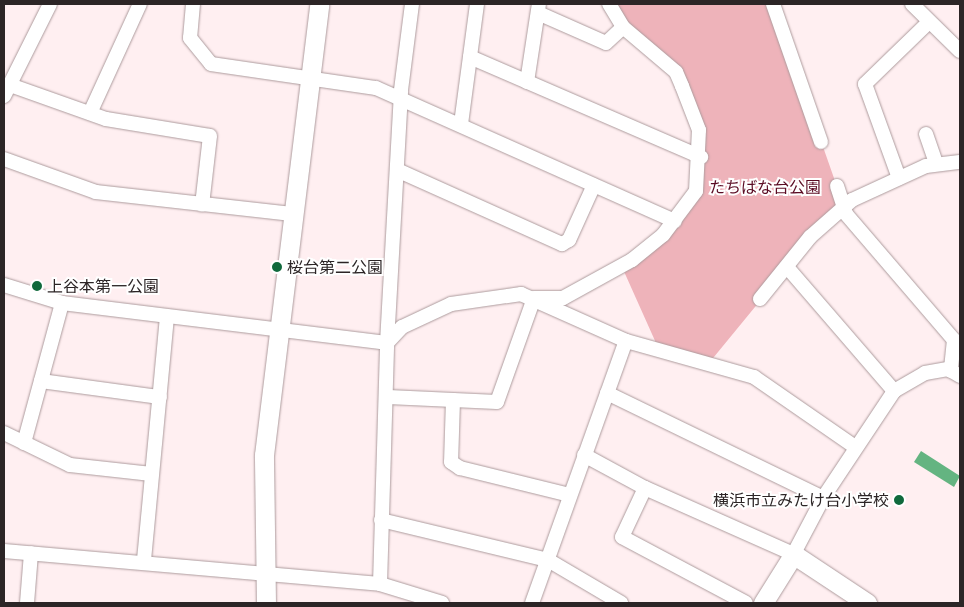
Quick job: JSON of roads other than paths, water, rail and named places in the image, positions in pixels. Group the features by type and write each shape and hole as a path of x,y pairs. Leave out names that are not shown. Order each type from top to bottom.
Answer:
{"street":[{"path":"50,4 7,90 90,113 210,136 202,205"},
{"path":"90,113 140,4"},
{"path":"193,4 190,38 211,64 364,85 461,124 675,221"},
{"path":"266,603 264,573 264,455 319,4"},
{"path":"380,584 381,520 388,397 387,344 401,99 412,4"},
{"path":"461,124 476,4"},
{"path":"534,298 563,298 622,267 675,221 696,191 701,158 699,130 676,72 623,27 609,4"},
{"path":"773,4 822,142"},
{"path":"912,4 960,51"},
{"path":"527,82 538,8 606,42 623,27"},
{"path":"899,178 860,80 929,22"},
{"path":"470,57 701,158"},
{"path":"926,134 936,163"},
{"path":"4,159 96,192 292,214"},
{"path":"760,299 842,207 899,178 936,163 960,162"},
{"path":"397,170 562,244 569,240 594,185"},
{"path":"762,603 793,555 823,498 855,447 894,391 925,373 956,373 954,340 842,207 837,186"},
{"path":"787,267 894,391"},
{"path":"4,285 62,303 387,344"},
{"path":"387,344 402,328 451,304 521,294 534,298 626,341 754,377 855,447"},
{"path":"388,397 497,402 534,298"},
{"path":"24,443 62,303"},
{"path":"144,560 167,317"},
{"path":"532,603 626,341"},
{"path":"41,381 160,397"},
{"path":"607,394 823,498"},
{"path":"453,400 452,462 460,468 570,495"},
{"path":"4,433 70,464 152,474"},
{"path":"584,455 645,488 793,555 867,603"},
{"path":"645,488 622,537 746,603"},
{"path":"381,520 548,560 621,603"},
{"path":"4,551 144,560 380,584 442,603"},
{"path":"27,603 31,553"}],"place":[{"name":"桜台第二公園","path":"277,267"},
{"name":"上谷本第一公園","path":"37,286"},
{"name":"横浜市立みたけ台小学校","path":"899,500"}],"park label":[{"name":"たちばな台公園","path":"765,187"}]}
